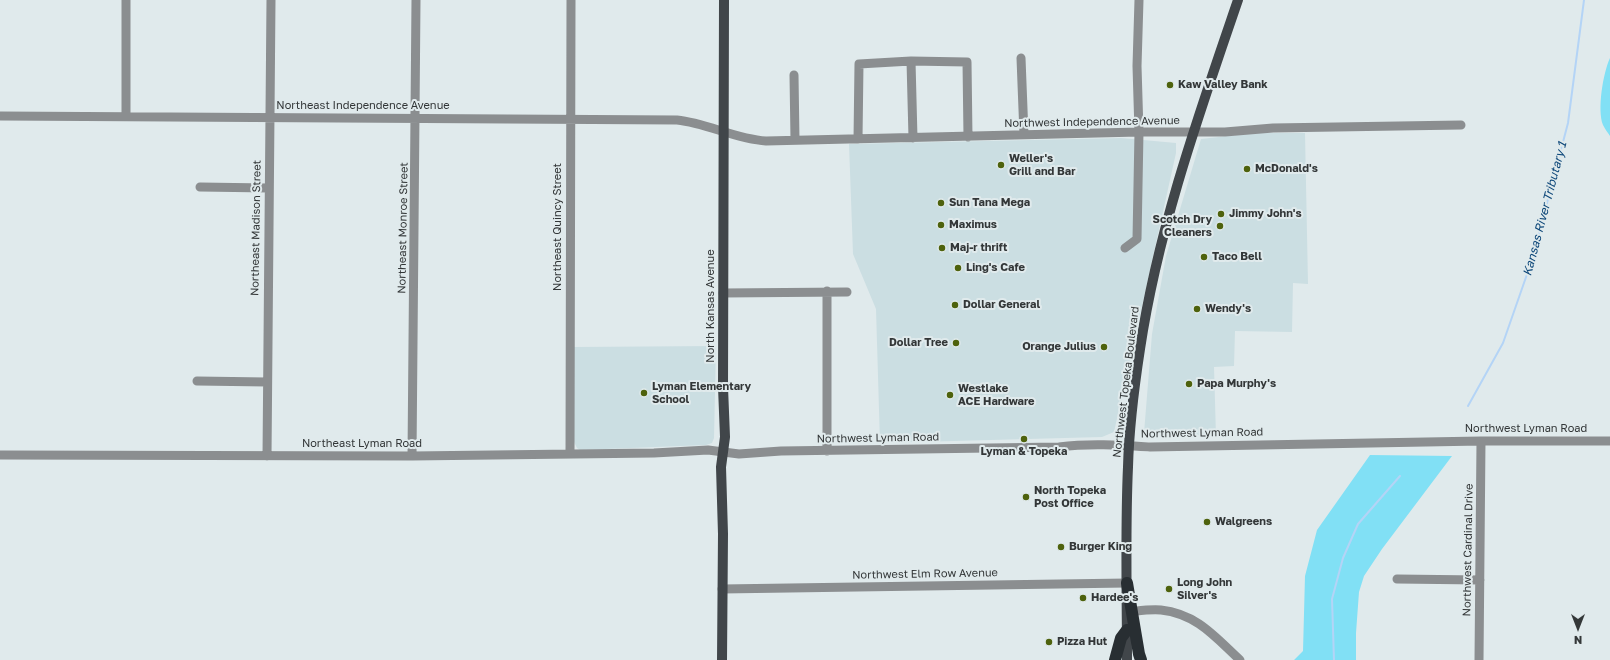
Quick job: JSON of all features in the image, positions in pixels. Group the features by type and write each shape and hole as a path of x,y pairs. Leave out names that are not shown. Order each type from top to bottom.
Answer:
{"highway":[{"path":"1127,583 1129,612 1141,660"},
{"path":"1115,660 1121,638 1127,630"}],"main road":[{"name":"North Kansas Avenue","path":"722,660 721,467 725,437 723,386 724,0"},
{"name":"Northwest Topeka Boulevard","path":"1127,583 1128,480 1130,445 1140,349 1151,288 1171,203 1238,0"},
{"path":"1127,660 1127,630 1129,612"}],"street":[{"path":"126,0 126,116"},
{"name":"Northeast Madison Street","path":"267,456 268,188 271,0"},
{"name":"Northeast Monroe Street","path":"412,456 416,0"},
{"name":"Northeast Quincy Street","path":"570,454 572,0"},
{"path":"1125,248 1137,239 1139,132 1137,66 1139,0"},
{"path":"1021,58 1024,135"},
{"path":"858,139 859,64 911,61 967,62 968,137"},
{"path":"911,61 913,138"},
{"path":"794,75 795,140"},
{"name":"Northeast Independence Avenue","path":"0,116 677,120 693,122 723,131"},
{"name":"Northwest Independence Avenue","path":"723,131 757,140 795,140 1243,131 1273,128 1462,125"},
{"path":"200,187 268,188"},
{"path":"827,291 827,451"},
{"path":"723,293 847,292"},
{"path":"197,381 267,382"},
{"name":"Northwest Lyman Road","path":"723,452 739,454 1059,447 1082,444 1110,444 1150,447 1481,441 1610,441"},
{"name":"Northwest Cardinal Drive","path":"1479,660 1481,441"},
{"name":"Northeast Lyman Road","path":"0,455 412,456 654,453 693,450 723,452"},
{"path":"1397,579 1480,580"},
{"name":"Northwest Elm Row Avenue","path":"722,589 1127,583"},
{"path":"1129,612 1159,610 1195,620 1240,660"}],"shaded area":[{"path":"1610,58 1610,136 1603,125 1601,118 1601,101 1603,82"},
{"path":"1255,133 1305,133 1308,284 1293,283 1292,332 1235,331 1234,366 1214,367 1216,436 1144,433 1152,334 1166,256 1201,139"},
{"path":"1121,138 1176,143 1176,153 1114,432 1102,437 880,443 876,309 853,254 849,144"},
{"name":"Lyman Elementary School","path":"716,346 714,438 712,443 706,445 580,450 577,448 574,442 574,347"},
{"path":"1370,455 1452,456 1382,549 1364,576 1359,592 1356,660 1294,660 1303,651 1305,576 1317,530"}],"waterway":[{"name":"Kansas River Tributary 1","path":"1468,406 1503,343 1532,260 1568,123 1584,0"},
{"name":"Kansas River Tributary 1","path":"1334,660 1332,599 1343,558 1358,524 1400,476"}],"place":[{"name":"Kaw Valley Bank","path":"1170,85"},
{"name":"Weller's Grill and Bar","path":"1001,165"},
{"name":"McDonald's","path":"1247,169"},
{"name":"Sun Tana Mega","path":"941,203"},
{"name":"Jimmy John's","path":"1221,214"},
{"name":"Maximus","path":"941,225"},
{"name":"Scotch Dry Cleaners","path":"1220,226"},
{"name":"Maj-r thrift","path":"942,248"},
{"name":"Taco Bell","path":"1204,257"},
{"name":"Ling's Cafe","path":"958,268"},
{"name":"Dollar General","path":"955,305"},
{"name":"Wendy's","path":"1197,309"},
{"name":"Dollar Tree","path":"956,343"},
{"name":"Orange Julius","path":"1104,347"},
{"name":"Papa Murphy's","path":"1189,384"},
{"name":"Lyman Elementary School","path":"644,393"},
{"name":"Westlake ACE Hardware","path":"950,395"},
{"name":"Lyman & Topeka","path":"1024,439"},
{"name":"North Topeka Post Office","path":"1026,497"},
{"name":"Walgreens","path":"1207,522"},
{"name":"Burger King","path":"1061,547"},
{"name":"Long John Silver's","path":"1169,589"},
{"name":"Hardee's","path":"1083,598"},
{"name":"Pizza Hut","path":"1049,642"}]}
